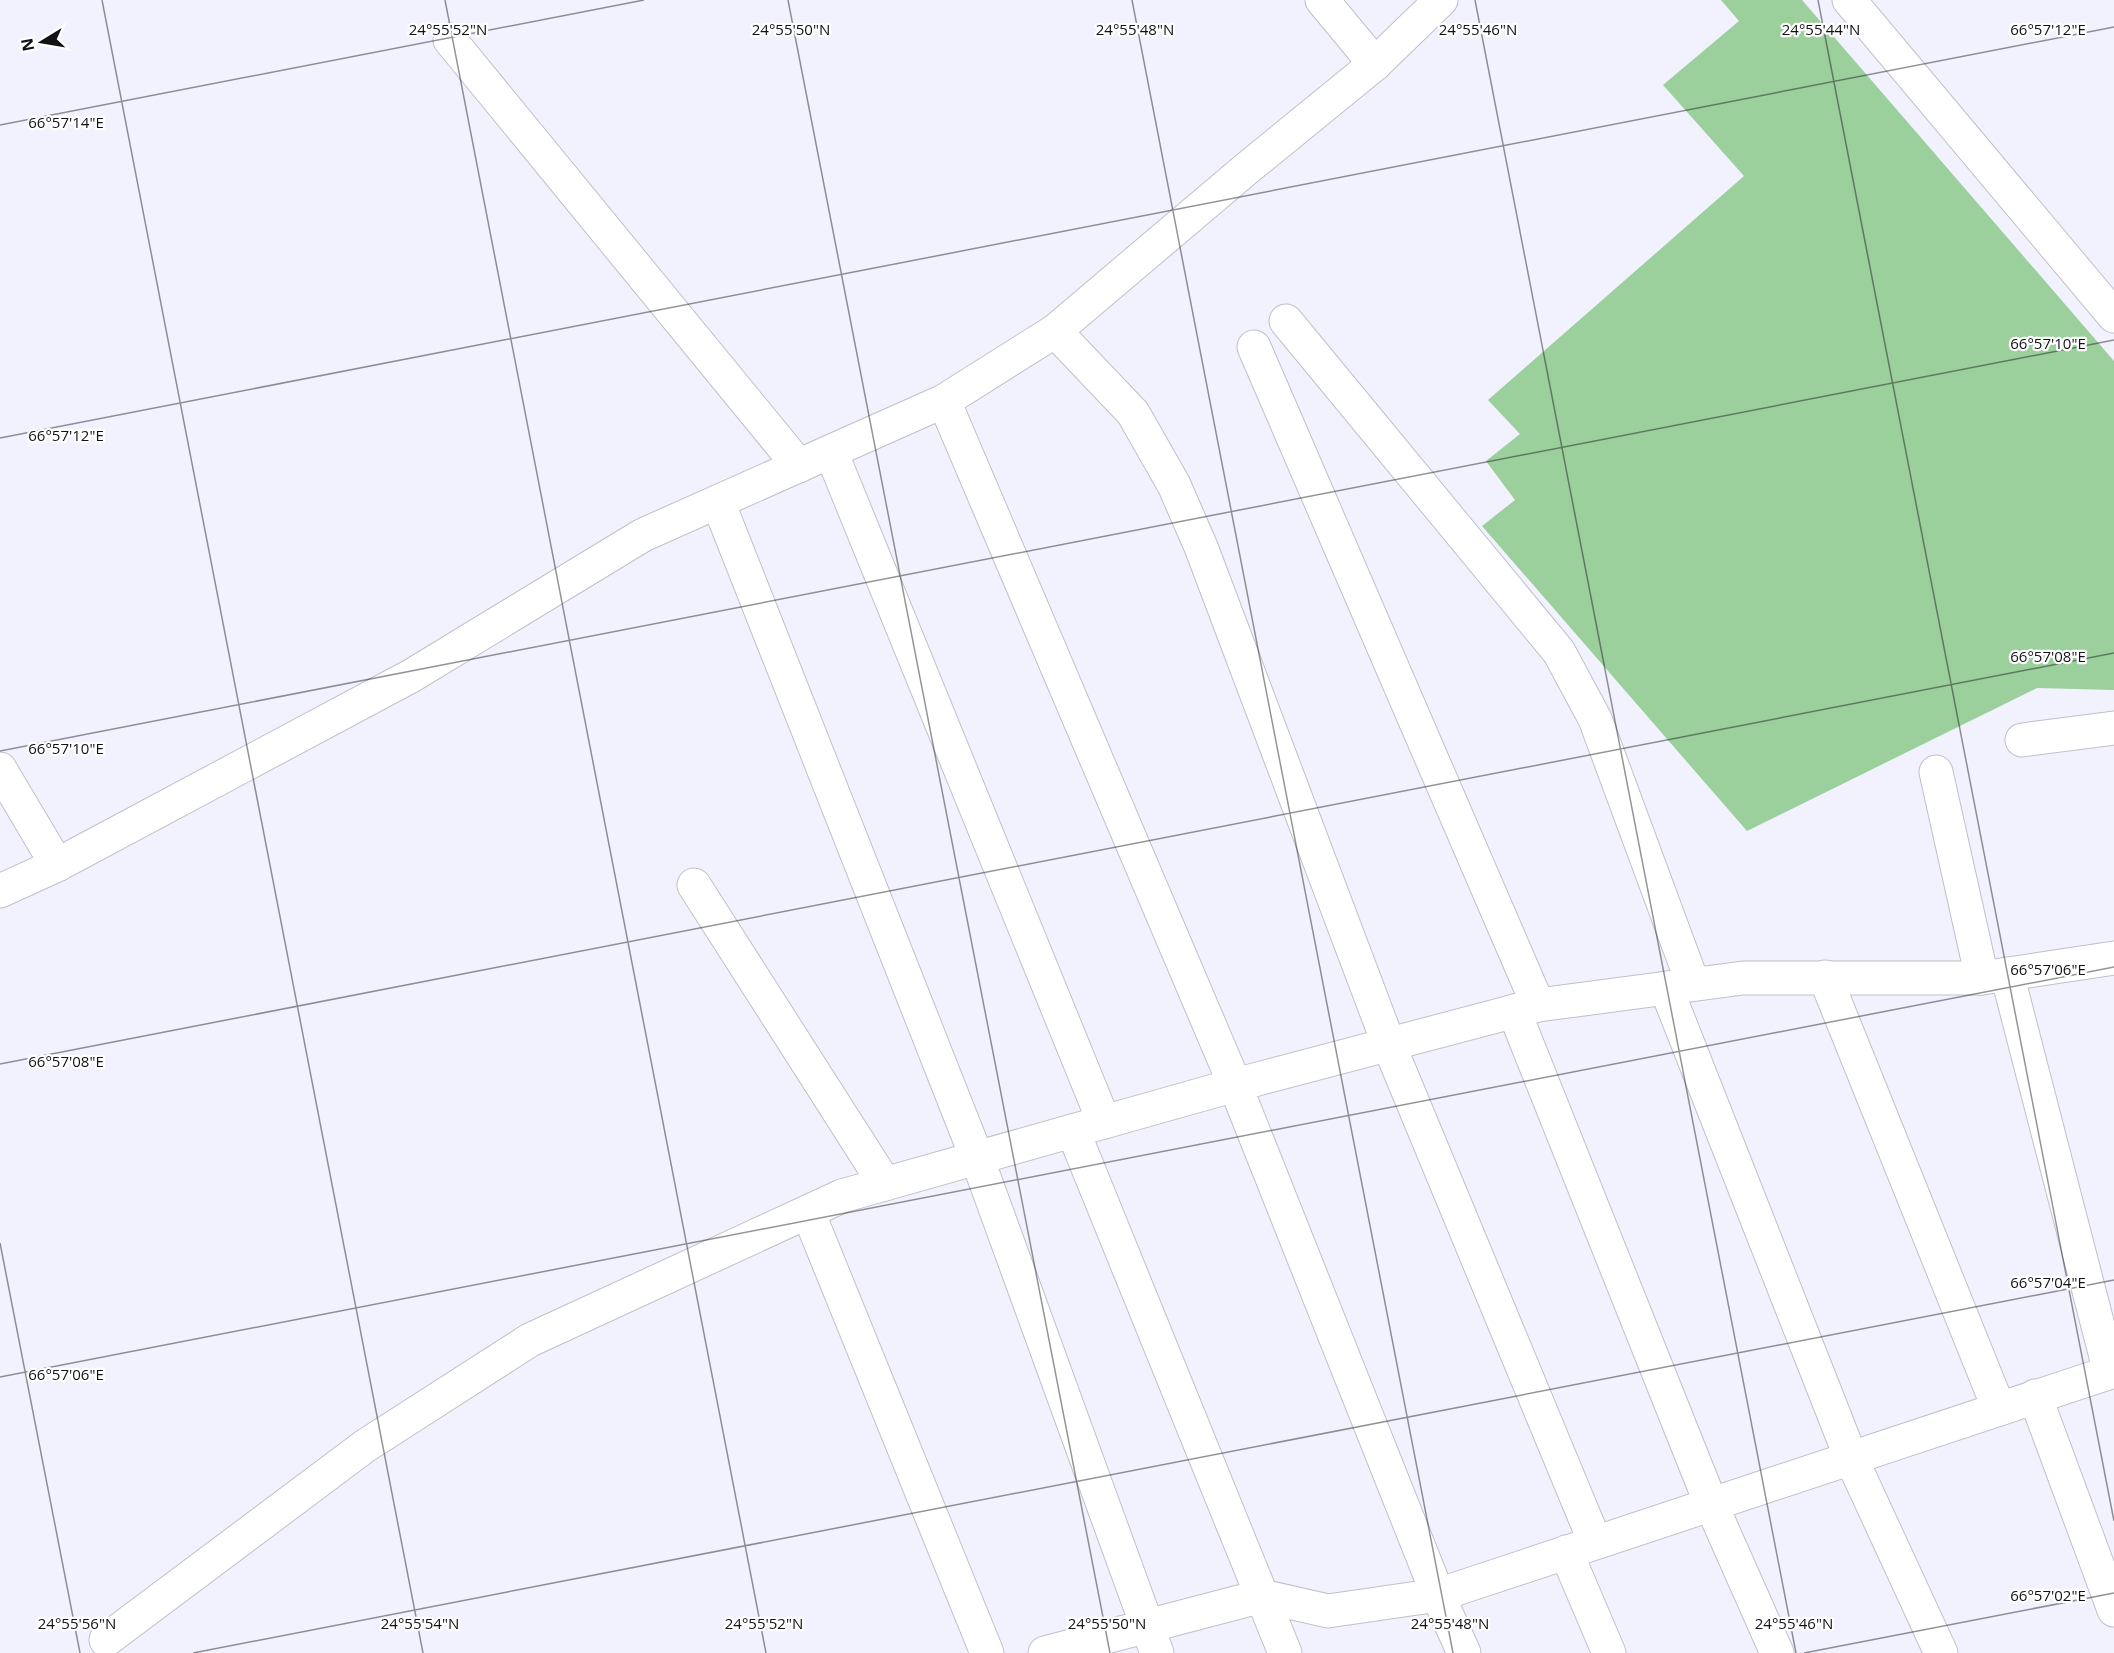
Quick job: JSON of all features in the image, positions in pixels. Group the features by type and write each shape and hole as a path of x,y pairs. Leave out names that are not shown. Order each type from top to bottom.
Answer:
{"street":[{"path":"1322,0 1375,64"},
{"path":"0,891 57,865 411,676 643,536 944,401 1054,331 1375,64 1441,0"},
{"path":"1849,0 2114,316"},
{"path":"450,40 799,466"},
{"path":"1286,321 1559,652 1595,719 1680,986 1851,1458 1941,1653"},
{"path":"1054,331 1133,413 1174,485 1201,546 1580,1547 1609,1653"},
{"path":"1254,347 1526,1008 1711,1504 1777,1653"},
{"path":"944,401 1235,1085 1438,1595 1464,1653"},
{"path":"831,452 1104,1122"},
{"path":"718,502 977,1158 1152,1640"},
{"path":"2022,740 2114,728"},
{"path":"0,769 57,865"},
{"path":"1045,1653 1152,1640 1262,1596 1328,1611 1438,1595 2112,1371 1936,772"},
{"path":"694,885 885,1184"},
{"path":"106,1640 365,1446 530,1340 842,1196 1235,1085 1526,1008 1743,978 1995,976 2114,958"},
{"path":"1825,977 1999,1409"},
{"path":"1073,1131 1285,1653"},
{"path":"808,1212 987,1653"},
{"path":"2035,1396 2114,1610"}],"green space":[{"path":"1721,0 1802,0 2114,361 2114,690 2037,688 1747,831 1482,526 1515,500 1486,461 1520,434 1488,400 1744,176 1663,85 1739,21"}]}
